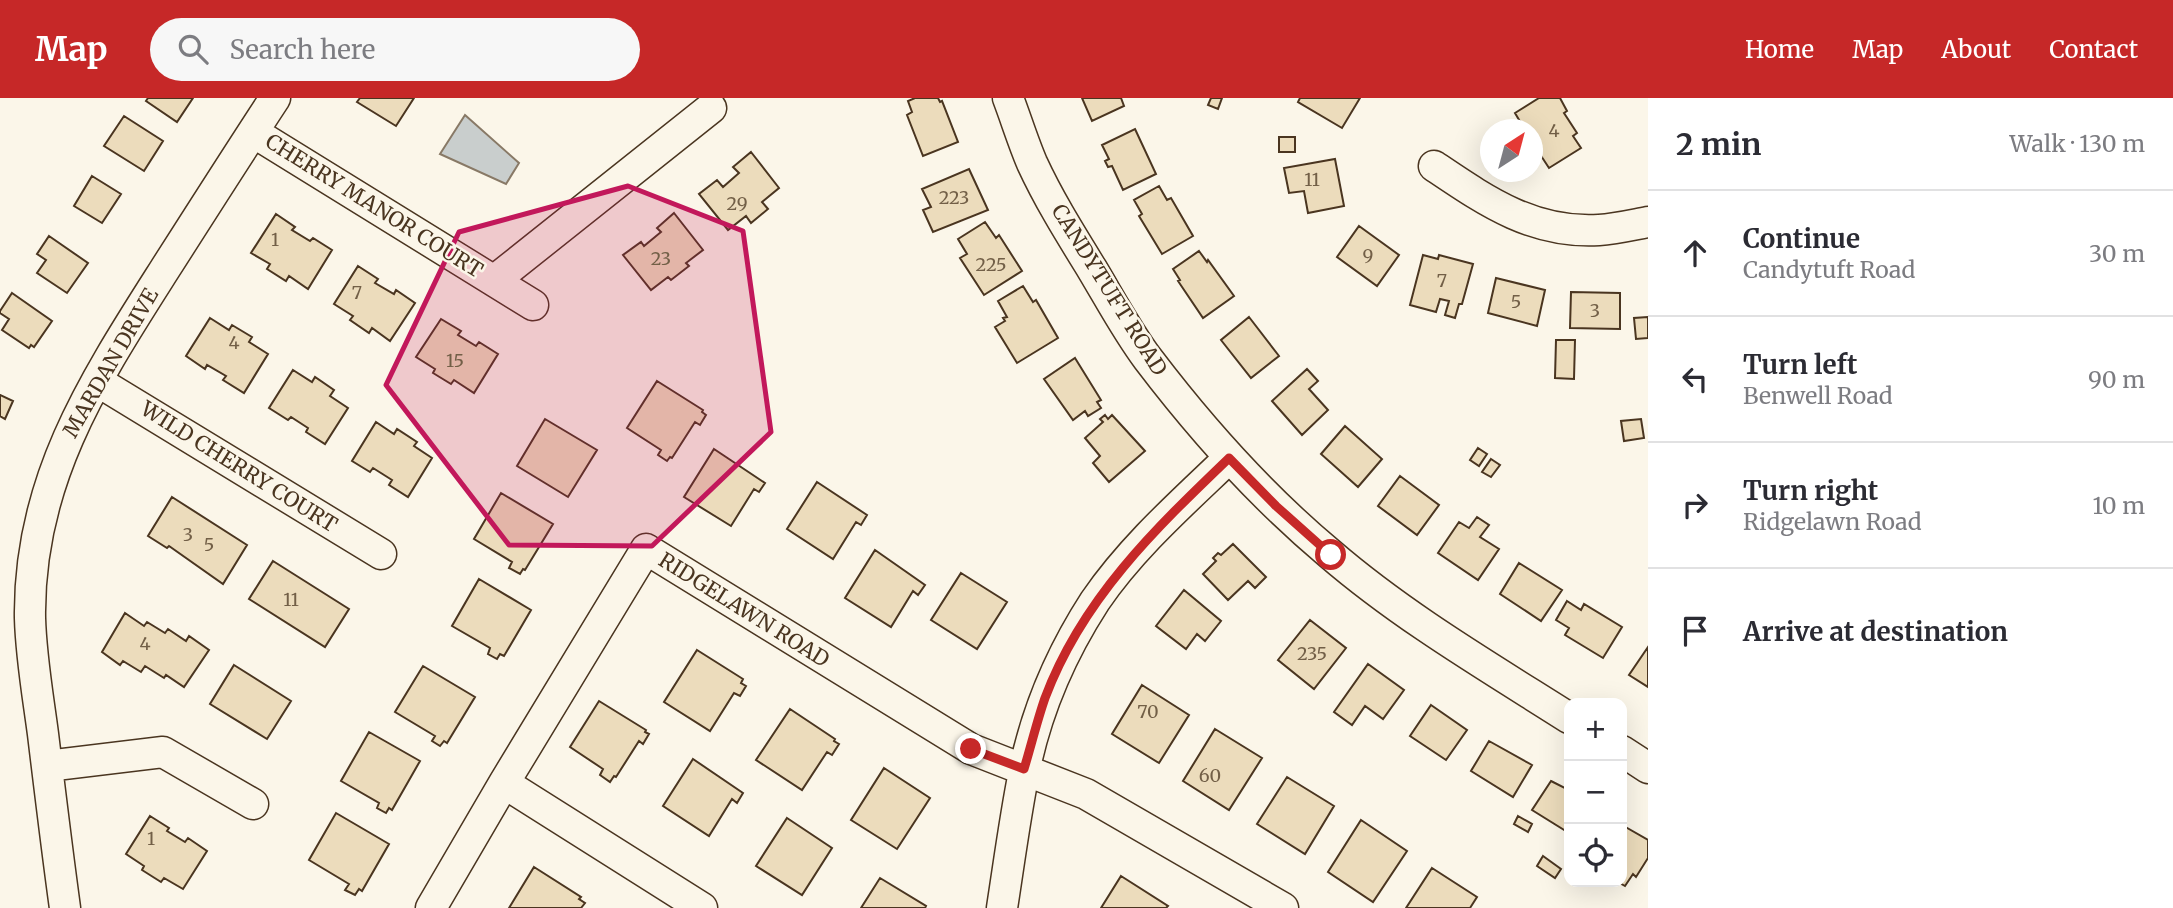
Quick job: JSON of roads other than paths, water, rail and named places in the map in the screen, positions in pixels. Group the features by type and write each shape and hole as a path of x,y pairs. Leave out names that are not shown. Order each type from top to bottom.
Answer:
{"street":[{"name":"MARDAN DRIVE","path":"65,908 30,617 39,523 54,470 73,424 122,337 275,98"},
{"name":"CANDYTUFT ROAD","path":"1009,98 1032,163 1108,297 1147,358 1229,458 1276,506 1350,570 1454,645 1564,715"},
{"name":"CHERRY MANOR COURT","path":"495,280 710,108"},
{"name":"CHERRY MANOR COURT","path":"253,132 533,304"},
{"path":"1434,166 1489,203 1525,219 1556,228 1598,230 1648,222"},
{"name":"WILD CHERRY COURT","path":"97,381 381,554"},
{"path":"1002,908 1024,769 1046,697 1069,647 1095,601 1128,559 1229,458"},
{"name":"RIDGELAWN ROAD","path":"431,908 646,549 971,749 1024,769"},
{"path":"47,766 163,752 253,804"},
{"path":"1627,754 1648,768"},
{"path":"1024,769 1086,794 1283,908"},
{"path":"504,783 702,908"}]}
